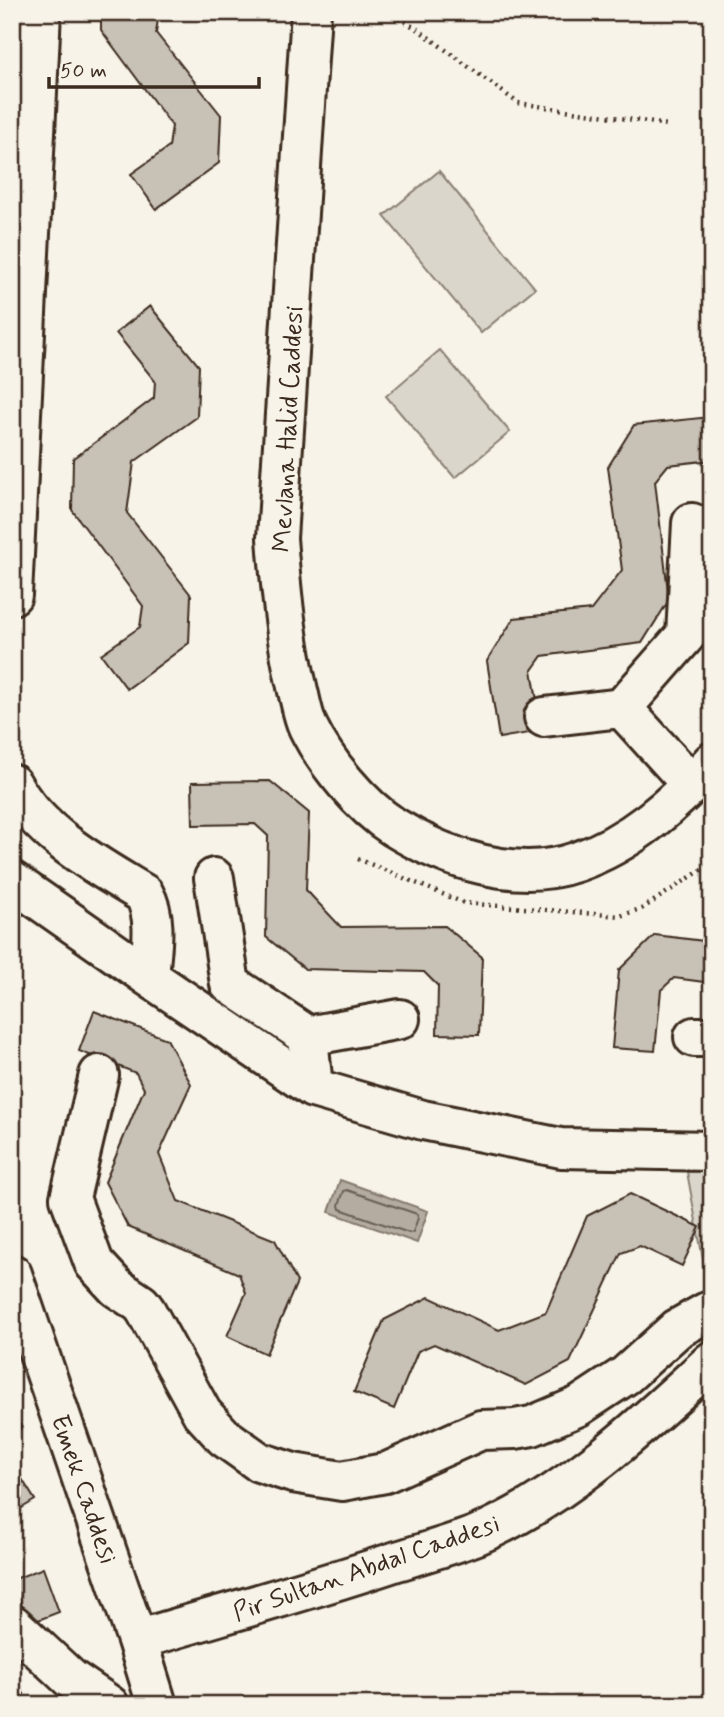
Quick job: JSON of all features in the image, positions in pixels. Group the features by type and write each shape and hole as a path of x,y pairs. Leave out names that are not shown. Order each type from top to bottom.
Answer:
{"street":[{"path":"12,595 41,12"},
{"name":"Mevlana Halid Caddesi","path":"311,12 277,538 291,664 306,724 328,762 353,791 392,826 448,854 477,864 546,869 576,862 641,827 702,773"},
{"path":"544,717 622,708 686,635 692,523"},
{"path":"622,708 702,773"},
{"path":"12,784 22,800 79,854 144,894 152,917 149,978"},
{"path":"214,878 230,984 308,1036 400,1019"},
{"path":"12,881 149,978 313,1088 424,1120 561,1148 712,1151"},
{"path":"308,1036 313,1088"},
{"path":"99,1075 71,1198 94,1263 117,1288 141,1304 202,1413 224,1437 259,1462 293,1474 342,1481 385,1473 481,1430 532,1426 579,1406 626,1375 677,1329 707,1312 712,1317"},
{"name":"Emek Caddesi","path":"12,1274 157,1705"},
{"name":"Pir Sultan Abdal Caddesi","path":"137,1640 370,1570 478,1534 571,1481 712,1361"},
{"path":"12,1624 71,1679 109,1705"}],"path":[{"path":"386,12 415,28 517,103 668,125"}],"shaded area":[{"path":"439,171 535,288 481,333 384,216"},
{"path":"440,350 510,432 455,478 386,396"},
{"path":"712,1171 712,1279 706,1276 687,1172"}],"water":[{"path":"340,1180 428,1211 417,1243 329,1212"}],"building":[{"path":"101,12 159,12 156,33 221,115 219,163 156,209 131,174 169,147 172,126 101,30"},
{"path":"150,306 199,366 197,417 134,462 127,513 191,595 189,643 127,689 101,654 140,627 143,606 72,510 73,459 154,398 155,381 116,333"},
{"path":"710,417 712,460 668,465 655,481 669,600 642,643 542,656 532,670 542,731 499,738 487,661 514,618 591,610 622,570 608,467 634,425"},
{"path":"270,781 309,813 306,890 341,927 445,926 482,957 479,1035 437,1034 438,986 424,972 305,969 266,937 268,836 255,824 193,825 192,782"},
{"path":"655,935 712,942 712,983 674,978 661,990 655,1051 612,1048 619,970"},
{"path":"94,1011 167,1039 191,1084 159,1154 178,1201 275,1240 297,1282 266,1354 227,1336 246,1293 239,1274 128,1227 105,1182 144,1089 136,1073 79,1051"},
{"path":"630,1194 700,1227 682,1266 640,1246 621,1253 570,1362 526,1385 434,1344 418,1351 394,1409 354,1392 384,1320 429,1297 499,1330 546,1312 587,1216"},
{"path":"12,1414 22,1427 12,1434"},
{"path":"12,1463 35,1500 12,1514"},
{"path":"43,1568 59,1612 28,1624 12,1580"},
{"path":"12,1675 24,1694 12,1701"}]}
